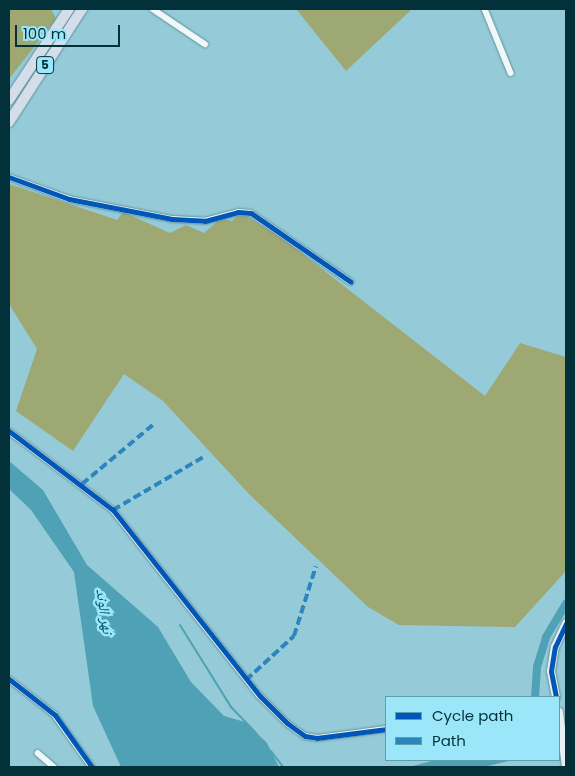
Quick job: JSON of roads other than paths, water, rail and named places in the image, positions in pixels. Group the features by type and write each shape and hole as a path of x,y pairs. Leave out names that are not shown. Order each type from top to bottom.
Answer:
{"highway":[{"name":"5","path":"9,100 69,9"},
{"name":"5","path":"9,122 82,9"}],"street":[{"path":"152,9 205,44"},
{"path":"485,9 511,73"},
{"path":"9,177 69,199 172,220 205,221 238,212 251,213 351,282"},
{"path":"9,431 113,510 260,696 287,723 305,736 317,738 385,729"},
{"path":"556,696 551,671 555,647 566,623"},
{"path":"9,679 55,715 92,767"},
{"path":"560,722 566,767"},
{"path":"38,753 54,767"}],"water":[{"name":"نهر الوند","path":"9,461 43,490 87,565 158,627 191,682 224,716 245,722 267,743 279,767 121,767 93,706 74,572 31,510 9,489"},
{"path":"431,761 508,761 484,767 409,767"}],"waterway":[{"path":"535,696 537,667 546,637 566,604"},
{"path":"180,625 231,707 257,734"},
{"path":"271,751 283,767"}]}
